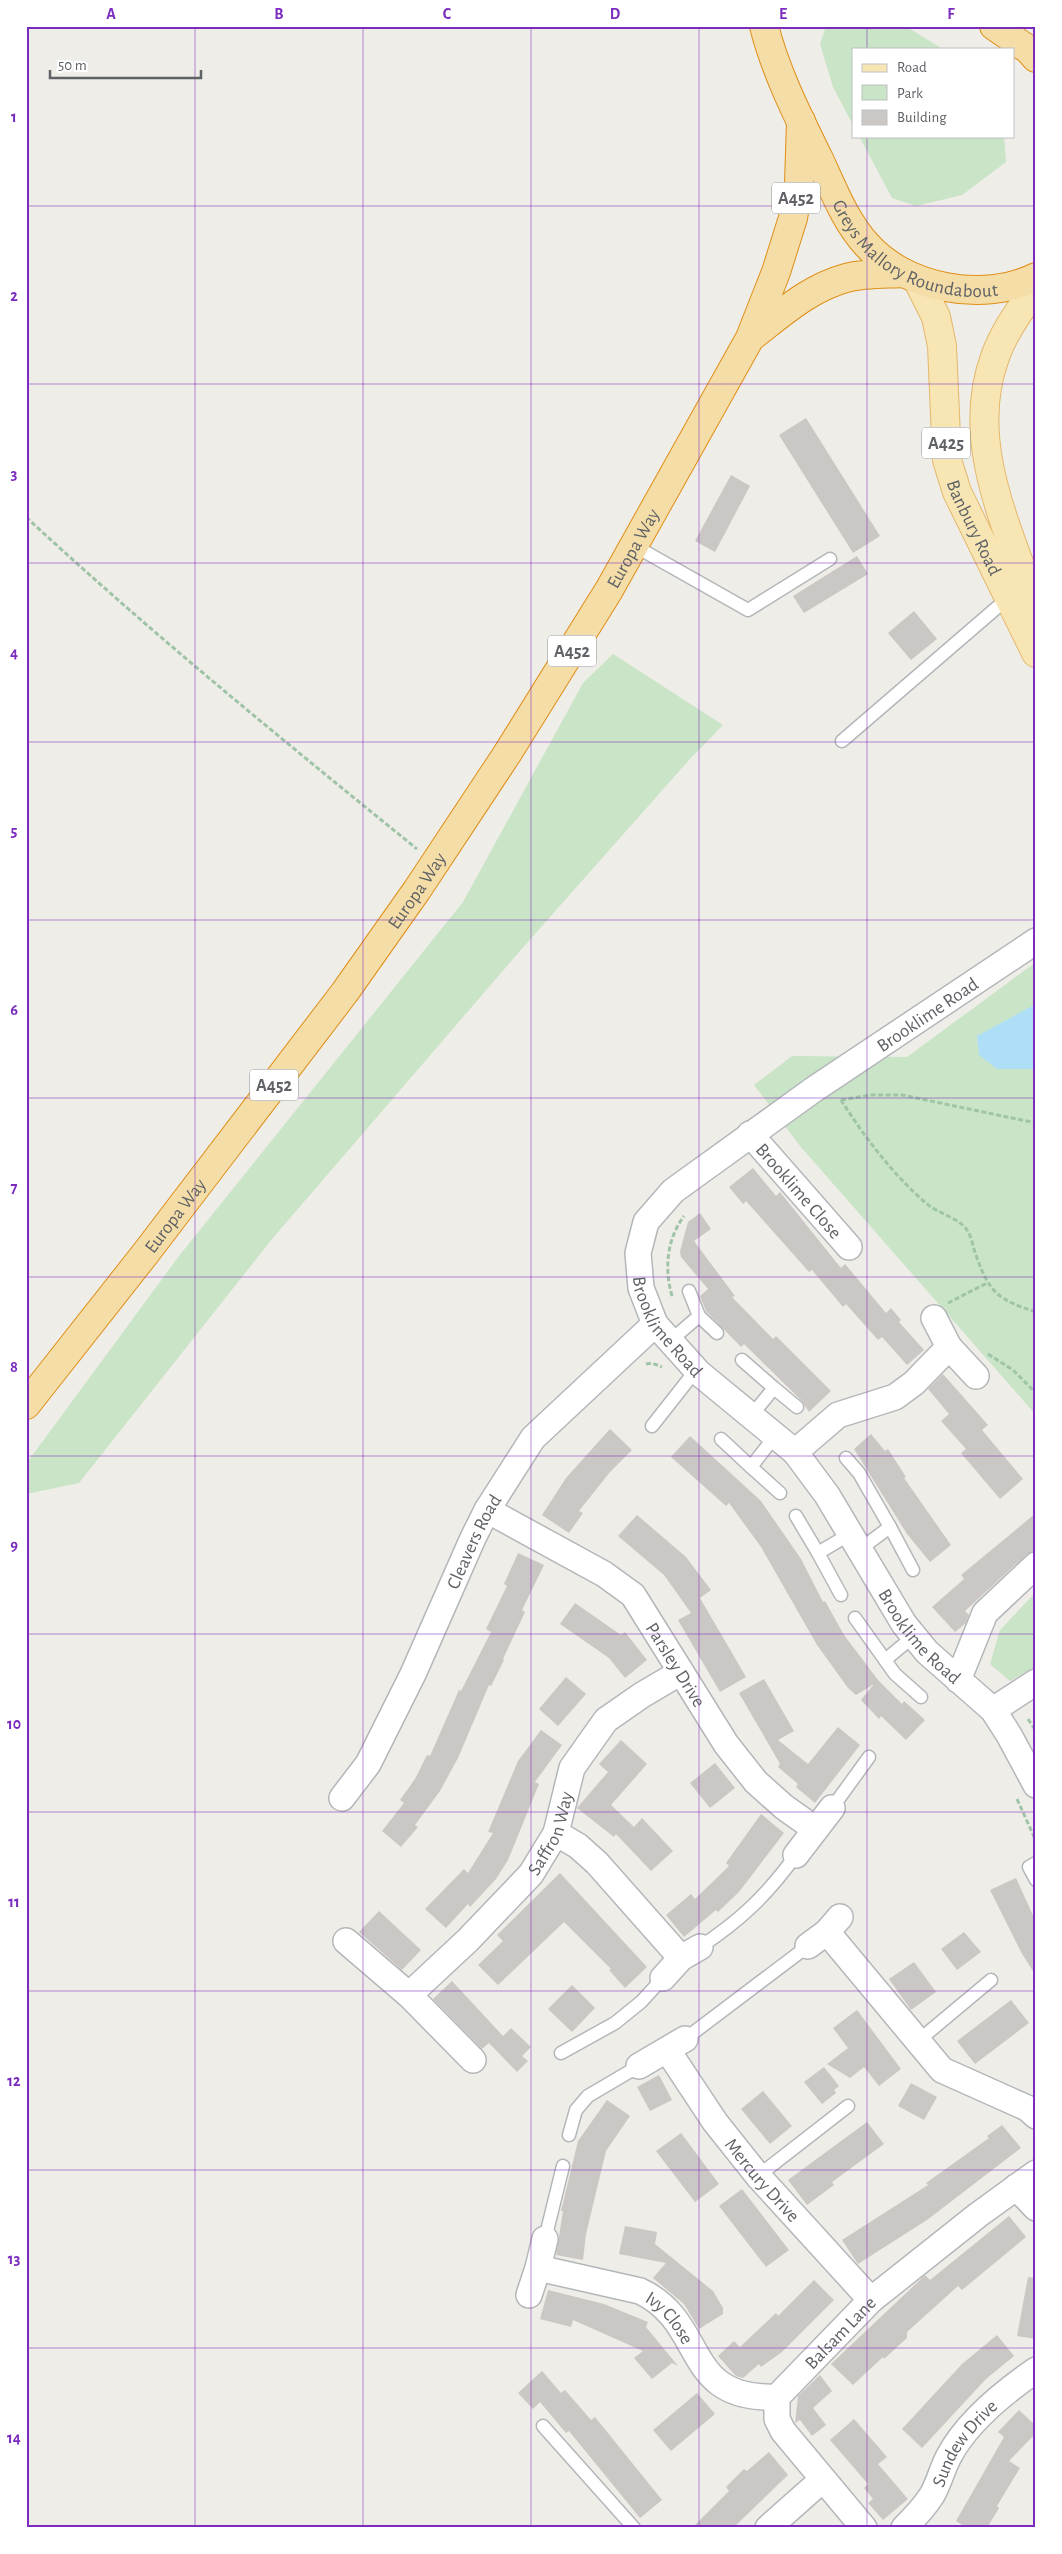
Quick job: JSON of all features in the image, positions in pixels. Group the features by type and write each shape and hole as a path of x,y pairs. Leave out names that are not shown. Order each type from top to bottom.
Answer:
{"highway":[{"path":"748,26 772,59"},
{"name":"Greys Mallory Roundabout","path":"764,26 772,59 845,214 867,245 885,262 910,276 954,287 983,290 1014,285 1036,277"},
{"path":"994,26 1034,54"},
{"name":"Europa Way","path":"26,1405 145,1254 345,992 434,864 544,697 609,590 750,338 776,272 793,218 799,184 801,121"},
{"name":"Europa Way","path":"750,338 800,299 823,286 848,277 910,276"}],"main road":[{"name":"Banbury Road","path":"910,276 936,317 942,346 947,460 957,492 1036,653"},
{"name":"Banbury Road","path":"1036,287 1005,334 995,357 990,375 984,421 985,444 992,488 1029,590 1036,603"}],"street":[{"name":"Brooklime Road","path":"1036,941 813,1090 673,1191 646,1222 638,1253 641,1288 671,1330 696,1370 795,1452 827,1495 904,1624 927,1652 958,1680 1002,1704 1002,1743 1036,1785"},
{"name":"Brooklime Close","path":"750,1134 849,1247"},
{"path":"942,1315 949,1348 976,1376"},
{"name":"Cleavers Road","path":"342,1798 372,1756 413,1674 487,1510 533,1438 671,1330"},
{"path":"795,1452 838,1415 895,1397 914,1383 949,1348"},
{"name":"Parsley Drive","path":"487,1510 604,1574 633,1595 726,1744 756,1782 784,1807 815,1829"},
{"path":"958,1680 985,1613 1036,1565"},
{"name":"Saffron Way","path":"409,1995 468,1940 531,1874 556,1833 572,1768 606,1720 642,1695 681,1672"},
{"path":"1002,1704 1036,1682"},
{"path":"796,1855 832,1808"},
{"path":"556,1833 578,1846 597,1863 690,1953 663,1978"},
{"path":"825,1932 942,2070 1027,2108 1036,2116"},
{"path":"346,1941 409,1995 473,2060"},
{"path":"640,2066 676,2045"},
{"name":"Mercury Drive","path":"676,2045 715,2122 758,2176 871,2300"},
{"path":"1026,2180 1036,2208"},
{"name":"Balsam Lane","path":"777,2397 871,2300 1026,2180"},
{"path":"529,2295 545,2238"},
{"name":"Ivy Close","path":"538,2268 650,2296 682,2326 700,2365 715,2380 729,2391 744,2396 777,2397"},
{"name":"Sundew Drive","path":"904,2528 922,2510 932,2495 948,2457 959,2441 1014,2385 1036,2370"},
{"path":"777,2397 777,2419 783,2431 864,2528"},
{"path":"768,2528 822,2480"}],"lane":[{"path":"633,545 748,610 830,559"},
{"path":"842,741 1008,598"},
{"path":"689,1291 699,1316 716,1333"},
{"path":"671,1330 699,1316"},
{"path":"742,1360 797,1408"},
{"path":"652,1426 696,1370"},
{"path":"751,1416 774,1388"},
{"path":"751,1466 775,1436"},
{"path":"721,1439 780,1493"},
{"path":"846,1458 859,1473 913,1570"},
{"path":"796,1516 842,1595"},
{"path":"818,1553 854,1542 890,1527"},
{"path":"855,1618 895,1674 921,1697"},
{"path":"885,1660 914,1636"},
{"path":"832,1808 869,1758"},
{"path":"690,1953 743,1917 781,1876 796,1855"},
{"path":"1036,1863 1029,1867 1036,1880"},
{"path":"676,2045 825,1932"},
{"path":"561,2053 615,2023 640,2002 663,1978"},
{"path":"918,2041 991,1980"},
{"path":"569,2135 576,2110 588,2096 640,2066"},
{"path":"758,2176 848,2106"},
{"path":"545,2238 563,2166"},
{"path":"543,2426 634,2528"}],"path":[{"path":"26,516 99,585 281,739 434,864"},
{"path":"834,1103 870,1095 902,1095 1036,1123"},
{"path":"841,1100 870,1140 924,1201 935,1211 955,1220 967,1230 987,1283 992,1290 1005,1301 1036,1312"},
{"path":"671,1330 671,1295 667,1276 672,1238 685,1214"},
{"path":"942,1315 946,1304 987,1283"},
{"path":"985,1352 1013,1370 1036,1393"},
{"path":"1002,1704 1036,1731"}],"green space":[{"path":"826,26 905,26 941,48 852,48 852,123 833,87 820,44"},
{"path":"860,138 1004,138 1006,162 962,195 916,206 892,198"},
{"path":"613,654 723,725 689,760 519,952 272,1239 79,1483 26,1494 26,1464 179,1256 463,902 583,683"},
{"path":"1036,962 1036,1415 800,1146 754,1085 792,1056 907,1057"},
{"path":"1036,1592 1036,1666 1010,1681 990,1664 1000,1630"}],"water":[{"path":"1036,1004 1036,1069 997,1069 979,1055 977,1036"}],"building":[{"path":"806,418 880,536 853,553 779,435"},
{"path":"731,475 750,486 715,552 695,541"},
{"path":"857,556 868,574 804,613 793,596"},
{"path":"914,611 937,639 911,660 888,633"},
{"path":"753,1168 776,1196 780,1192 841,1268 845,1264 886,1313 891,1308 901,1320 899,1322 924,1350 907,1365 882,1337 878,1340 846,1304 843,1307 812,1270 809,1272 746,1201 743,1204 729,1187"},
{"path":"700,1213 711,1229 694,1241 735,1296 732,1297 773,1339 776,1336 831,1391 809,1412 802,1401 744,1344 741,1347 706,1311 700,1296 708,1289 681,1257 680,1251 688,1222"},
{"path":"943,1374 988,1425 982,1430 1023,1479 1000,1499 961,1453 966,1449 941,1421 949,1414 928,1389"},
{"path":"610,1429 632,1450 610,1472 579,1511 583,1513 569,1533 542,1515 566,1478"},
{"path":"871,1434 885,1451 888,1449 906,1477 904,1478 951,1545 930,1562 907,1534 854,1449"},
{"path":"690,1436 761,1501 801,1559 823,1602 825,1601 844,1635 878,1680 902,1704 904,1701 925,1720 906,1740 881,1716 879,1719 861,1700 874,1684 856,1695 848,1688 817,1645 761,1547 729,1503 726,1506 671,1457"},
{"path":"1036,1513 1036,1550 1026,1555 965,1611 969,1615 966,1623 955,1632 932,1607 964,1579 961,1575"},
{"path":"637,1515 686,1557 711,1590 700,1598 746,1677 720,1692 678,1620 691,1613 664,1575 618,1536"},
{"path":"518,1553 544,1565 522,1610 525,1612 504,1660 491,1686 489,1685 458,1758 440,1791 415,1825 418,1827 401,1847 382,1831 404,1803 400,1800 415,1779 427,1755 430,1756 459,1690 461,1691 491,1632 486,1629 507,1586 504,1584"},
{"path":"575,1603 621,1635 625,1632 647,1660 625,1678 609,1658 560,1624"},
{"path":"566,1677 586,1694 558,1726 539,1709"},
{"path":"764,1679 794,1731 778,1740 808,1764 838,1727 860,1745 815,1803 796,1787 798,1784 778,1767 780,1764 739,1693"},
{"path":"541,1730 562,1745 535,1782 539,1784 508,1860 496,1879 470,1907 468,1904 446,1928 425,1909 464,1869 468,1873 493,1833 488,1832 518,1761"},
{"path":"621,1740 647,1764 611,1805 634,1827 642,1818 673,1851 651,1871 616,1834 614,1837 577,1808 608,1772 599,1764"},
{"path":"715,1763 735,1788 710,1808 690,1783"},
{"path":"761,1814 784,1833 739,1892 718,1912 716,1910 684,1937 666,1915 691,1894 695,1899 729,1866 726,1863"},
{"path":"560,1873 647,1967 625,1988 609,1970 611,1969 564,1922 498,1985 478,1965 503,1941 497,1935"},
{"path":"1016,1878 1036,1922 1036,1976 1021,1952 990,1890"},
{"path":"379,1911 421,1950 402,1970 359,1932"},
{"path":"964,1932 981,1952 957,1970 941,1949"},
{"path":"914,1962 936,1992 911,2010 889,1979"},
{"path":"452,1981 503,2036 511,2028 531,2047 522,2056 528,2061 517,2072 489,2043 482,2049 433,1999"},
{"path":"572,1985 595,2008 572,2032 548,2009"},
{"path":"1011,2000 1029,2023 975,2064 957,2041"},
{"path":"857,2010 901,2069 879,2086 864,2067 850,2078 827,2064 848,2048 833,2028"},
{"path":"824,2067 839,2086 834,2090 836,2093 822,2104 804,2082"},
{"path":"659,2075 672,2100 650,2111 637,2087"},
{"path":"911,2083 937,2097 924,2120 898,2106"},
{"path":"763,2091 792,2126 770,2144 741,2109"},
{"path":"607,2100 630,2116 606,2151 586,2234 583,2260 556,2255 563,2211 561,2211 578,2141"},
{"path":"867,2122 884,2144 832,2182 834,2185 807,2205 788,2180"},
{"path":"1002,2125 1021,2148 927,2220 858,2264 842,2240 928,2185 926,2183 989,2138 987,2136"},
{"path":"681,2133 719,2184 695,2202 656,2151"},
{"path":"742,2189 789,2250 766,2267 719,2206"},
{"path":"1009,2216 1026,2237 962,2290 958,2286 907,2332 907,2338 853,2385 831,2364 925,2275 930,2280"},
{"path":"625,2226 657,2232 655,2244 713,2291 723,2308 723,2314 699,2329 684,2304 653,2278 666,2263 619,2254"},
{"path":"1028,2277 1036,2278 1036,2339 1017,2336"},
{"path":"814,2280 834,2300 782,2352 761,2367 759,2364 743,2378 736,2376 718,2356 734,2341 740,2347 776,2313 778,2316"},
{"path":"548,2290 604,2304 648,2322 646,2327 678,2366 672,2363 652,2379 634,2358 643,2351 573,2320 571,2327 540,2319"},
{"path":"997,2335 1014,2356 986,2379 922,2448 902,2429 962,2364"},
{"path":"542,2371 561,2393 565,2390 591,2420 595,2417 662,2500 640,2518 569,2431 566,2433 540,2402 533,2409 518,2393"},
{"path":"820,2375 832,2391 813,2408 826,2425 812,2436 800,2420 795,2423 798,2396"},
{"path":"697,2393 715,2414 671,2451 653,2430"},
{"path":"1019,2410 1036,2426 1036,2433 1009,2461 1020,2468 997,2506 999,2508 987,2528 967,2528 956,2521 1004,2437 998,2432"},
{"path":"854,2419 887,2457 878,2464 908,2499 883,2520 868,2503 873,2499 864,2488 868,2484 830,2440"},
{"path":"769,2452 788,2475 733,2528 692,2528 729,2491 726,2487 744,2469 747,2471"}]}
